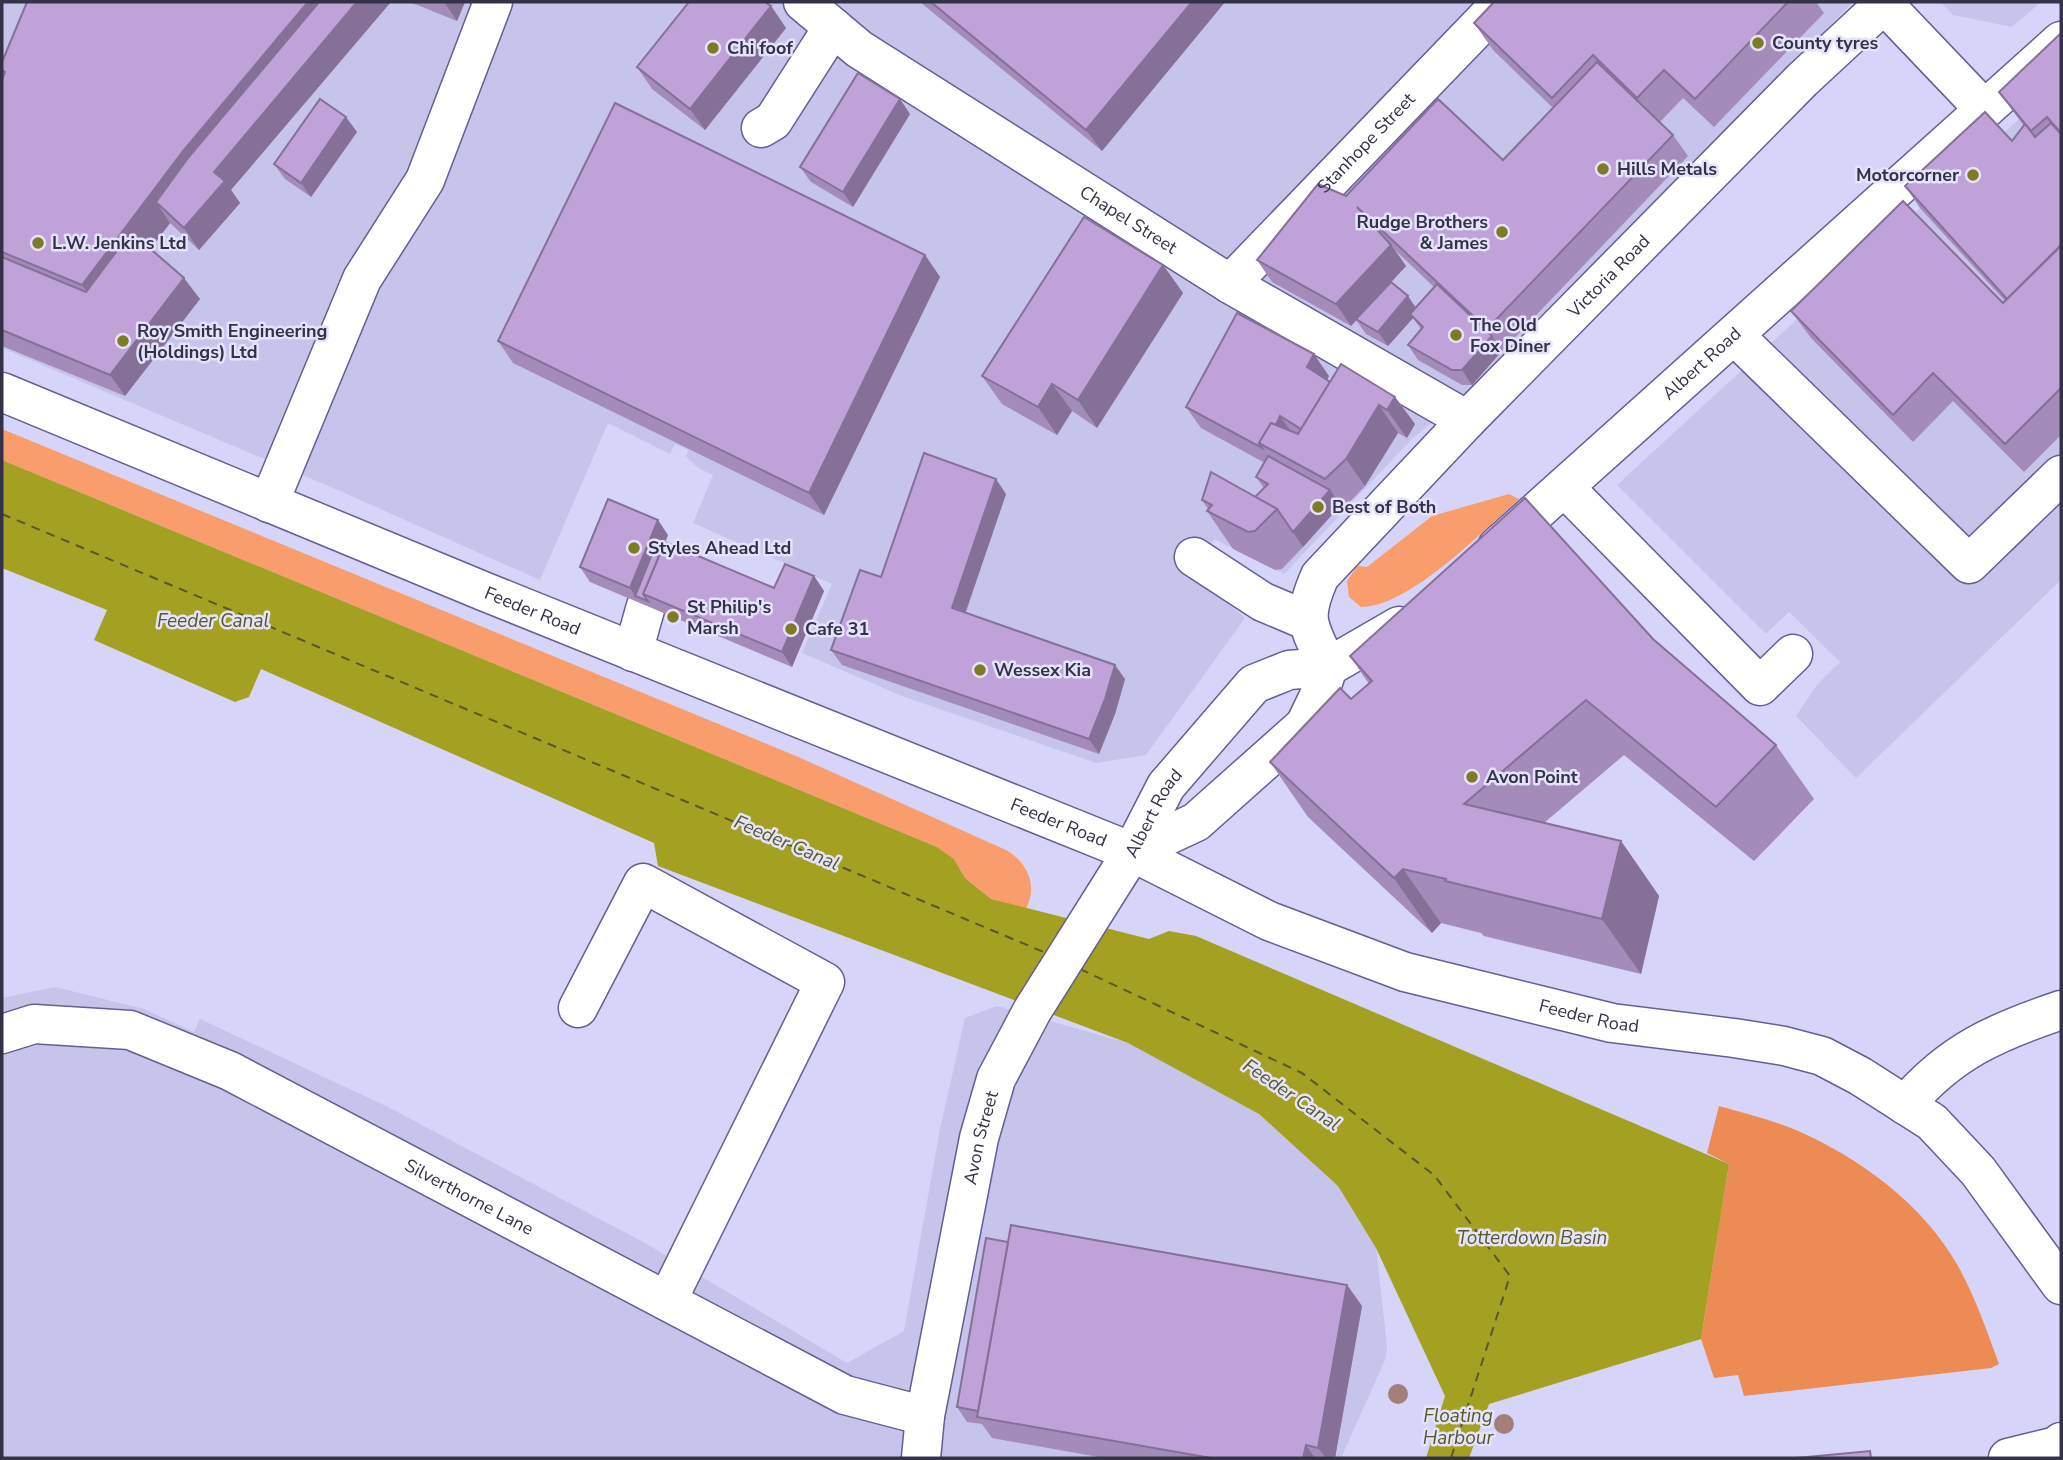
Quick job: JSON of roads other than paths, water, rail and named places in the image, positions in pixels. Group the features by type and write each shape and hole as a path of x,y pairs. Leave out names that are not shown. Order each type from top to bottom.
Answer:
{"street":[{"path":"269,503 362,279 425,180 493,2"},
{"name":"Chapel Street","path":"803,2 859,49 1230,284 1466,421"},
{"name":"Stanhope Street","path":"1230,284 1502,2"},
{"path":"1883,3 1984,109"},
{"name":"Victoria Road","path":"1308,621 1310,600 1320,576 1466,421 1802,80 1883,3"},
{"path":"761,128 773,121 833,27"},
{"name":"Albert Road","path":"1470,571 2061,41"},
{"path":"1734,335 1969,564 2061,475"},
{"name":"Feeder Road","path":"2,392 633,652 1132,852 1269,921 1405,972 1612,1023 1747,1040 1822,1056 1860,1076 1933,1122 1978,1171 2061,1285"},
{"path":"1564,487 1760,686 1793,654"},
{"path":"1194,557 1263,602 1308,621 1328,667"},
{"path":"633,652 646,606"},
{"name":"Albert Road","path":"1132,852 1166,786 1255,684 1289,670 1328,667 1429,609"},
{"name":"Albert Road","path":"1132,852 1196,822 1305,725 1318,698 1328,667"},
{"name":"Avon Street","path":"921,1458 925,1416 979,1138 996,1079 1032,1011 1132,852"},
{"path":"578,1008 643,883 825,982 667,1301"},
{"path":"1905,1105 1927,1079 1967,1049 2017,1025 2061,1010"},
{"name":"Silverthorne Lane","path":"2,1034 34,1024 130,1030 230,1071 845,1395 925,1416"},
{"path":"2008,1458 2053,1445"}],"water":[{"path":"2,460 937,847 954,859 965,878 991,899 1149,939 1169,931 1196,936 1729,1164 1701,1339 1489,1404 1469,1458 1426,1458 1445,1396 1376,1248 1338,1186 1259,1114 1128,1043 658,866 654,843 261,669 249,697 235,702 94,640 107,610 2,568"}],"place":[{"name":"County tyres","path":"1758,43"},
{"name":"Chi foof","path":"713,48"},
{"name":"Hills Metals","path":"1603,169"},
{"name":"Motorcorner","path":"1973,175"},
{"name":"Rudge Brothers & James","path":"1502,232"},
{"name":"L.W. Jenkins Ltd","path":"38,243"},
{"name":"The Old Fox Diner","path":"1456,335"},
{"name":"Roy Smith Engineering (Holdings) Ltd","path":"123,341"},
{"name":"Best of Both","path":"1318,507"},
{"name":"Styles Ahead Ltd","path":"634,548"},
{"name":"St Philip's Marsh","path":"673,617"},
{"name":"Cafe 31","path":"791,629"},
{"name":"Wessex Kia","path":"980,670"},
{"name":"Avon Point","path":"1472,777"}],"water label":[{"name":"Feeder Canal","path":"213,620"},
{"name":"Feeder Canal","path":"787,842"},
{"name":"Feeder Canal","path":"1292,1094"},
{"name":"Totterdown Basin","path":"1532,1237"},
{"name":"Floating Harbour","path":"1458,1426"}]}
